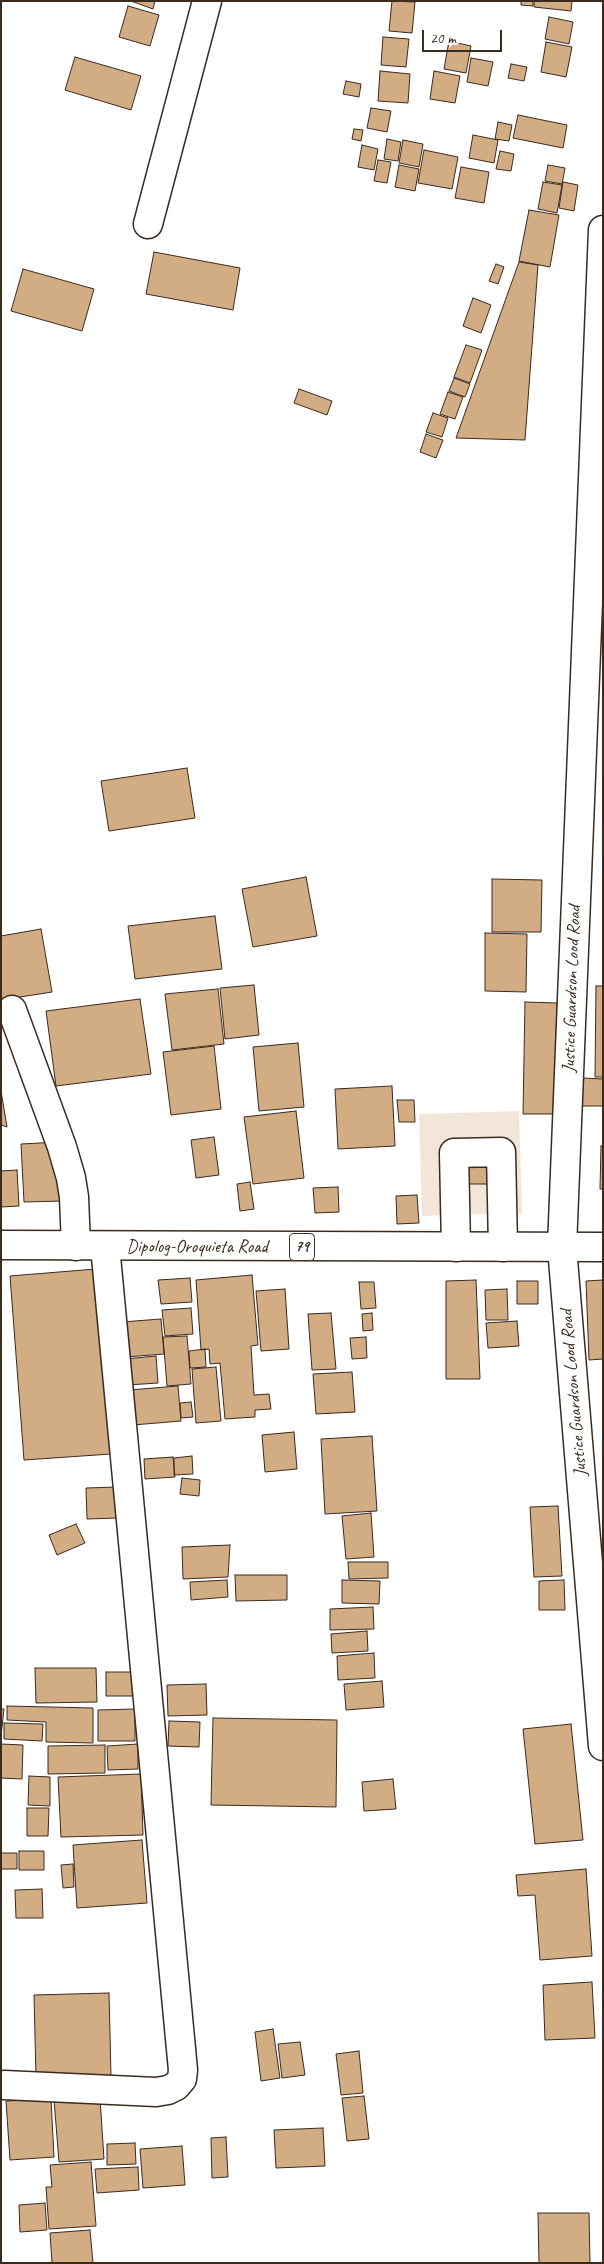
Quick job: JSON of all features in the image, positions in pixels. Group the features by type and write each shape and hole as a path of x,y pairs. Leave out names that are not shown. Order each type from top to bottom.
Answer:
{"street":[{"path":"148,224 207,1"},
{"name":"Justice Guardson Lood Road","path":"603,230 562,1247 603,1746"},
{"path":"12,1010 62,1147 71,1178 74,1197 76,1246"},
{"path":"456,1247 454,1153 501,1152 503,1247"},
{"name":"Dipolog-Oroquieta Road","path":"1,1245 603,1247"},
{"path":"4,2085 156,2092 168,2090 176,2086 182,2079 183,2070 105,1246"}],"shaded area":[{"path":"519,1111 522,1213 422,1216 419,1114"}],"building":[{"path":"131,1 155,1 153,9"},
{"path":"392,1 415,2 412,33 389,31"},
{"path":"521,1 533,1 533,6 521,5"},
{"path":"534,1 572,1 571,11 534,7"},
{"path":"128,6 159,15 150,46 119,37"},
{"path":"549,17 573,22 569,44 545,39"},
{"path":"383,37 409,39 406,67 381,65"},
{"path":"449,41 471,46 466,73 444,69"},
{"path":"546,42 572,47 566,77 541,72"},
{"path":"75,57 141,76 131,110 65,90"},
{"path":"471,58 493,62 488,86 467,82"},
{"path":"511,64 527,67 524,81 508,78"},
{"path":"380,71 410,74 408,103 378,101"},
{"path":"434,71 460,76 455,103 430,99"},
{"path":"346,81 361,84 359,97 343,94"},
{"path":"371,108 391,111 387,132 367,128"},
{"path":"518,115 567,125 563,148 513,138"},
{"path":"498,122 512,125 509,141 495,139"},
{"path":"354,129 363,130 361,141 352,139"},
{"path":"473,135 498,140 494,163 469,158"},
{"path":"387,139 401,142 398,161 384,159"},
{"path":"403,140 423,144 419,167 399,163"},
{"path":"362,145 378,149 374,170 358,167"},
{"path":"424,150 458,157 452,189 418,183"},
{"path":"500,151 514,154 511,171 496,169"},
{"path":"378,160 391,162 387,183 374,181"},
{"path":"399,165 419,169 415,191 395,187"},
{"path":"548,165 565,168 562,184 545,181"},
{"path":"461,167 489,172 484,203 455,198"},
{"path":"543,182 562,185 557,213 538,209"},
{"path":"563,182 578,185 574,211 559,208"},
{"path":"529,210 559,215 550,267 519,261"},
{"path":"154,252 240,268 233,310 146,294"},
{"path":"519,262 538,265 525,440 456,438"},
{"path":"496,264 504,267 498,284 489,281"},
{"path":"23,269 94,289 82,331 11,311"},
{"path":"473,298 491,305 481,333 463,326"},
{"path":"466,345 482,350 470,383 454,377"},
{"path":"454,378 470,384 465,397 449,391"},
{"path":"299,389 332,401 327,415 294,403"},
{"path":"448,392 463,397 455,419 440,414"},
{"path":"433,413 448,418 442,437 426,432"},
{"path":"426,434 443,440 436,458 420,452"},
{"path":"187,768 195,818 109,831 101,781"},
{"path":"306,877 317,936 253,947 242,889"},
{"path":"492,879 542,880 541,932 492,932"},
{"path":"215,916 222,969 135,979 128,926"},
{"path":"41,929 52,992 1,1000 1,936"},
{"path":"485,933 527,934 526,992 485,991"},
{"path":"254,985 259,1035 225,1039 220,988"},
{"path":"596,986 603,986 603,1077 595,1077"},
{"path":"218,989 224,1044 172,1050 165,994"},
{"path":"140,999 151,1074 56,1086 46,1011"},
{"path":"525,1002 557,1003 556,1114 523,1114"},
{"path":"298,1043 304,1107 259,1111 253,1047"},
{"path":"214,1046 221,1109 171,1115 163,1052"},
{"path":"583,1078 603,1079 603,1106 582,1106"},
{"path":"392,1086 395,1146 338,1149 335,1089"},
{"path":"1,1091 7,1127 1,1125"},
{"path":"397,1100 414,1100 415,1122 399,1122"},
{"path":"296,1111 304,1178 253,1184 244,1117"},
{"path":"214,1137 219,1175 196,1178 191,1140"},
{"path":"59,1142 62,1201 24,1202 21,1144"},
{"path":"601,1146 603,1146 603,1189 600,1189"},
{"path":"495,1158 496,1184 461,1184 460,1159"},
{"path":"17,1170 19,1206 1,1207 1,1171"},
{"path":"250,1182 254,1209 240,1211 237,1184"},
{"path":"338,1187 339,1212 315,1213 313,1188"},
{"path":"417,1195 419,1223 397,1224 396,1196"},
{"path":"96,1269 111,1454 24,1460 10,1276"},
{"path":"252,1275 258,1345 251,1346 254,1395 269,1394 271,1409 255,1410 255,1417 225,1419 220,1363 210,1364 209,1349 201,1350 196,1280"},
{"path":"190,1278 192,1302 161,1304 158,1280"},
{"path":"476,1280 480,1379 446,1379 446,1281"},
{"path":"603,1280 603,1359 589,1360 586,1281"},
{"path":"517,1281 538,1281 538,1304 517,1304"},
{"path":"359,1282 374,1282 376,1308 361,1309"},
{"path":"285,1289 289,1349 261,1351 256,1291"},
{"path":"507,1289 508,1320 486,1320 485,1290"},
{"path":"191,1308 193,1334 165,1336 162,1310"},
{"path":"331,1313 336,1369 312,1370 308,1314"},
{"path":"372,1313 373,1330 363,1331 362,1314"},
{"path":"161,1319 164,1354 125,1357 122,1322"},
{"path":"517,1321 519,1346 488,1348 486,1323"},
{"path":"187,1336 191,1384 167,1386 163,1337"},
{"path":"366,1337 367,1358 352,1359 350,1338"},
{"path":"205,1349 206,1367 190,1368 189,1351"},
{"path":"156,1356 158,1383 128,1385 125,1359"},
{"path":"216,1367 221,1421 196,1423 192,1369"},
{"path":"352,1372 355,1412 316,1414 313,1374"},
{"path":"178,1386 181,1421 133,1425 129,1390"},
{"path":"191,1402 193,1417 181,1418 180,1403"},
{"path":"294,1432 297,1469 265,1472 262,1435"},
{"path":"372,1436 377,1511 325,1514 321,1439"},
{"path":"192,1456 193,1474 174,1475 174,1458"},
{"path":"173,1457 175,1477 145,1479 144,1459"},
{"path":"182,1478 200,1480 199,1496 180,1494"},
{"path":"116,1487 118,1518 87,1519 86,1488"},
{"path":"558,1506 562,1576 534,1577 530,1507"},
{"path":"371,1513 374,1557 346,1559 342,1516"},
{"path":"76,1524 85,1543 57,1555 49,1535"},
{"path":"230,1545 228,1577 183,1579 182,1547"},
{"path":"348,1562 388,1562 388,1578 349,1579"},
{"path":"235,1575 287,1575 287,1600 236,1601"},
{"path":"227,1580 228,1597 191,1600 190,1582"},
{"path":"342,1580 380,1581 379,1604 342,1603"},
{"path":"564,1580 565,1610 539,1610 539,1581"},
{"path":"373,1607 374,1629 330,1630 330,1609"},
{"path":"367,1631 368,1651 332,1653 331,1634"},
{"path":"374,1653 375,1678 338,1680 337,1656"},
{"path":"35,1668 96,1668 97,1702 36,1703"},
{"path":"106,1672 136,1672 136,1696 106,1696"},
{"path":"382,1681 384,1707 346,1710 344,1684"},
{"path":"206,1684 207,1715 168,1716 167,1685"},
{"path":"7,1706 93,1708 93,1743 46,1742 46,1722 7,1720"},
{"path":"1,1709 4,1709 1,1736"},
{"path":"135,1709 135,1741 98,1741 98,1710"},
{"path":"213,1718 337,1720 336,1807 211,1805"},
{"path":"169,1721 200,1722 199,1747 168,1746"},
{"path":"4,1723 43,1724 42,1741 4,1739"},
{"path":"571,1724 583,1840 535,1844 523,1729"},
{"path":"1,1744 23,1745 22,1779 1,1778"},
{"path":"138,1744 138,1769 108,1770 107,1746"},
{"path":"105,1745 105,1773 48,1774 48,1746"},
{"path":"141,1774 143,1835 61,1837 58,1777"},
{"path":"29,1776 50,1777 50,1806 28,1805"},
{"path":"393,1779 396,1809 364,1811 362,1782"},
{"path":"27,1808 49,1808 48,1836 27,1836"},
{"path":"142,1840 147,1903 77,1908 73,1845"},
{"path":"19,1851 44,1851 44,1870 19,1870"},
{"path":"1,1853 17,1853 17,1869 1,1869"},
{"path":"73,1864 74,1887 63,1888 61,1865"},
{"path":"586,1869 592,1956 540,1960 535,1895 518,1896 516,1875"},
{"path":"42,1889 43,1918 16,1918 15,1890"},
{"path":"592,1982 595,2038 545,2040 543,1985"},
{"path":"109,1993 111,2076 36,2077 34,1995"},
{"path":"273,2029 280,2078 261,2081 255,2032"},
{"path":"300,2042 305,2075 282,2078 278,2044"},
{"path":"359,2051 363,2093 341,2095 336,2054"},
{"path":"364,2096 369,2139 347,2141 342,2098"},
{"path":"100,2098 104,2159 59,2162 54,2100"},
{"path":"51,2099 54,2157 10,2160 6,2101"},
{"path":"323,2128 325,2166 276,2168 274,2130"},
{"path":"226,2137 228,2177 212,2178 211,2138"},
{"path":"135,2143 136,2164 107,2165 107,2144"},
{"path":"182,2146 185,2185 143,2188 140,2149"},
{"path":"91,2162 96,2226 49,2229 46,2187 52,2187 50,2165"},
{"path":"138,2167 139,2190 97,2193 95,2169"},
{"path":"45,2203 47,2230 20,2232 19,2205"},
{"path":"538,2213 589,2213 590,2263 539,2263"},
{"path":"90,2230 93,2263 52,2263 50,2233"}]}
